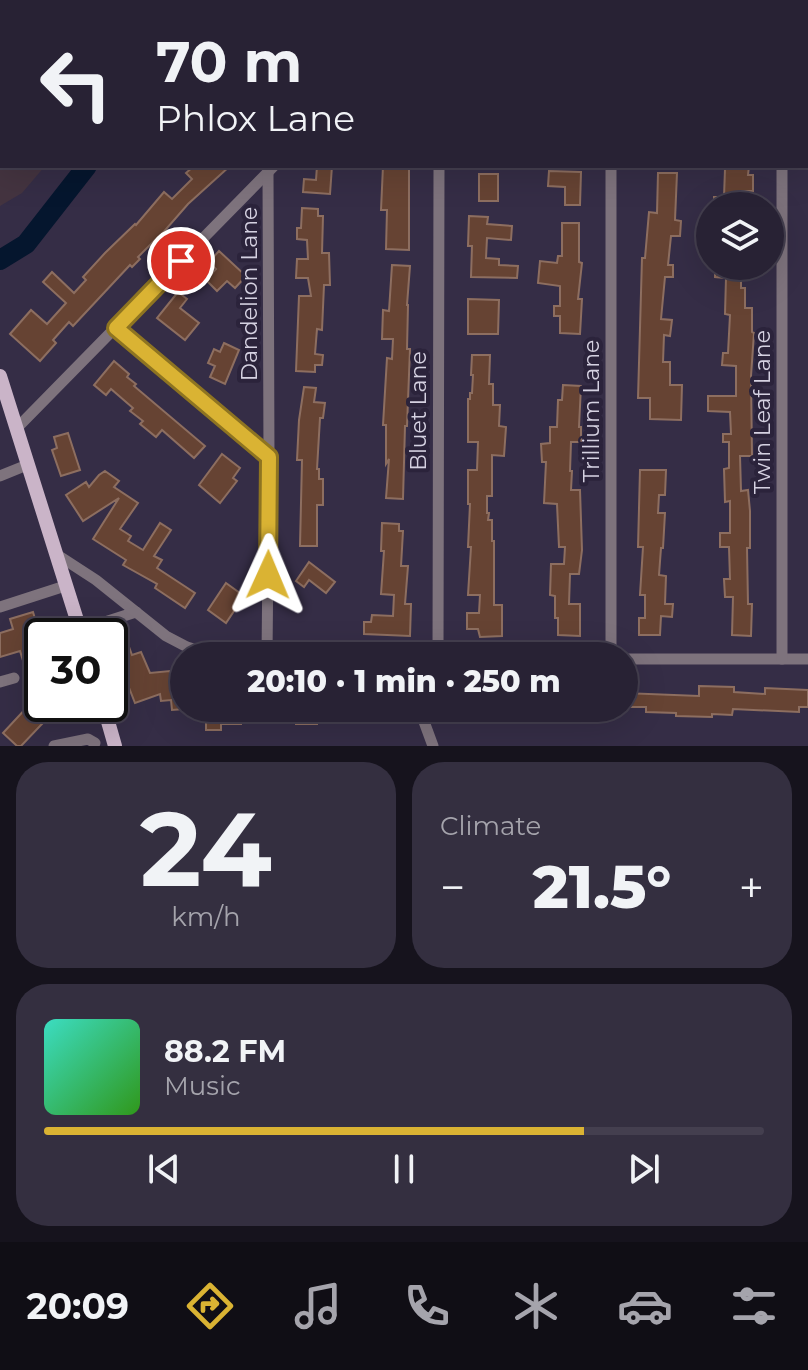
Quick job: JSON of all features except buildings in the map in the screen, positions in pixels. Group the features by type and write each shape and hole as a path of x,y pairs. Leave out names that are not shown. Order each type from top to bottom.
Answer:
{"main road":[{"path":"1,381 76,618"},
{"path":"108,722 114,742"}],"street":[{"name":"Bluet Lane","path":"438,642 439,168"},
{"name":"Trillium Lane","path":"611,168 611,642"},
{"name":"Twin Leaf Lane","path":"782,168 782,659"},
{"path":"16,429 271,169"},
{"name":"Dandelion Lane","path":"267,642 271,169"},
{"path":"116,328 269,457"},
{"path":"0,476 27,465"},
{"path":"55,554 96,580 166,636 179,642"},
{"path":"0,607 65,586"},
{"path":"120,618 136,612"},
{"path":"638,659 808,659"},
{"path":"0,682 14,678"},
{"path":"424,722 433,746"},
{"path":"54,746 88,739 94,745 114,742"}],"shaded area":[{"path":"0,168 43,168 22,193 0,206"}],"waterway":[{"path":"0,260 26,244 85,168"}],"route":[{"path":"181,261 116,328 269,457 268,575"}]}
